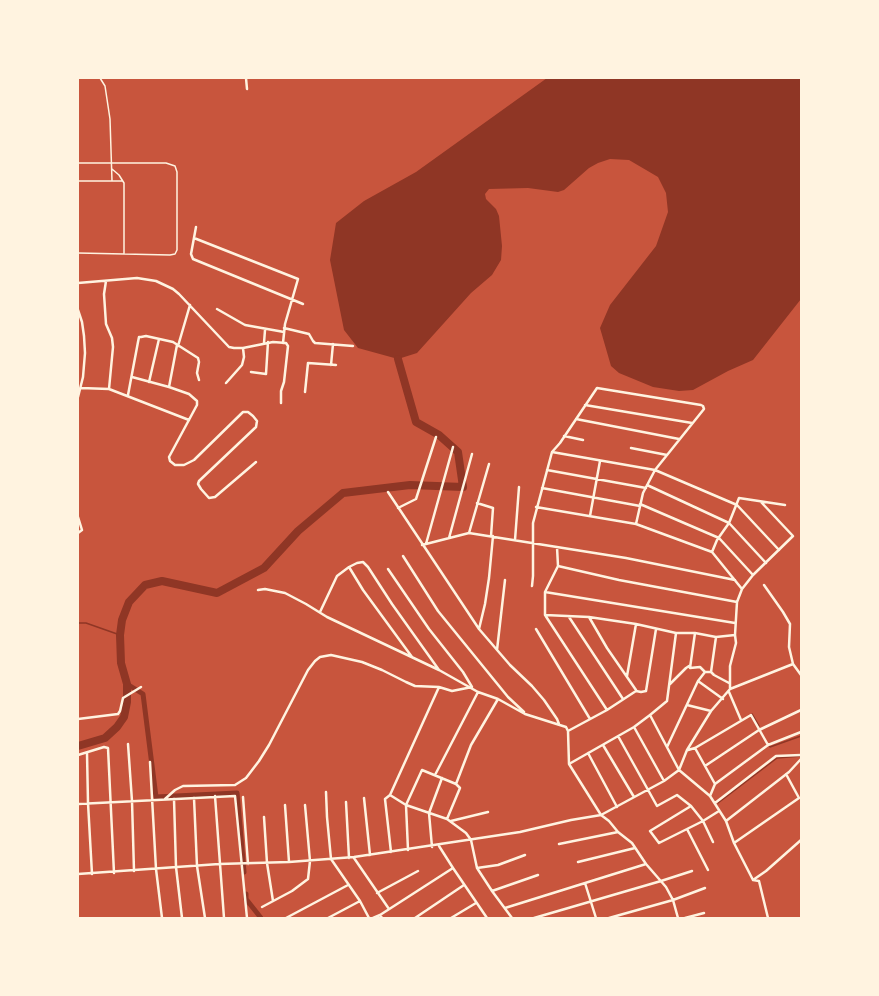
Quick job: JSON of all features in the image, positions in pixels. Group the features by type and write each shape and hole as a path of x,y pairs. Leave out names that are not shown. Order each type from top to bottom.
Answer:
{"street":[{"path":"246,78 247,88"},
{"path":"196,228 192,254 193,259 303,304"},
{"path":"194,238 298,279 284,328 283,343"},
{"path":"78,283 137,278 156,281 173,289 229,347 243,348 266,343 286,343 288,346 284,382 281,391 281,403"},
{"path":"106,281 104,294 106,324 112,338 113,347 109,389"},
{"path":"169,387 178,345 190,305"},
{"path":"217,309 245,326 284,332"},
{"path":"78,310 84,336 81,388 78,397"},
{"path":"284,328 309,334 315,343 353,346"},
{"path":"251,372 266,374 265,330"},
{"path":"128,395 139,338 146,336 173,342 199,360 197,370 198,380"},
{"path":"149,382 159,339"},
{"path":"331,365 333,344"},
{"path":"226,383 242,365 244,357 243,348"},
{"path":"305,392 308,362 336,365"},
{"path":"132,377 189,394 197,402 197,405 169,457 170,461 174,464 184,465 194,460 243,412 253,416 257,423 256,427 199,481 198,485 208,498 215,497 256,462"},
{"path":"81,388 109,389 128,395 189,420"},
{"path":"532,586 533,523 536,507 552,452 597,388 701,405 704,409 655,470 646,486 636,524"},
{"path":"585,405 692,423"},
{"path":"576,419 679,439"},
{"path":"564,436 583,440"},
{"path":"398,508 416,499 436,437"},
{"path":"424,545 453,447"},
{"path":"631,448 667,455"},
{"path":"552,452 655,470 737,505 779,550"},
{"path":"448,539 472,454"},
{"path":"590,516 600,460"},
{"path":"469,533 489,464"},
{"path":"547,470 646,486 729,523 766,563"},
{"path":"515,540 519,487"},
{"path":"542,488 640,505 719,538 753,575"},
{"path":"388,492 479,629 544,700 558,724"},
{"path":"712,552 729,523 739,498 785,505"},
{"path":"78,874 114,873 219,864 247,864 354,858 439,846 520,832 570,820 601,815 617,807 664,781 679,770 688,750 711,711 729,690 730,666 736,644 735,623 737,602 742,589 753,575 793,536 761,502"},
{"path":"477,503 493,508 489,578 479,629"},
{"path":"536,507 636,524 712,552 742,589"},
{"path":"78,517 82,530 78,534"},
{"path":"424,545 469,533 626,558 735,580"},
{"path":"557,547 558,566 545,592 545,615 606,710"},
{"path":"403,556 438,611 508,697 526,714"},
{"path":"320,612 337,576 349,567 361,562 365,564 439,670"},
{"path":"558,566 619,580 737,602"},
{"path":"349,567 363,590 412,657"},
{"path":"388,569 429,629 463,672 472,687"},
{"path":"497,650 505,580"},
{"path":"764,585 790,624 789,647 793,664 801,675"},
{"path":"258,590 272,590 285,594 338,622 439,670 472,687 478,692 498,699 526,714 566,727 568,731 569,764 601,815 636,848 646,864 661,881 673,900 678,918"},
{"path":"545,592 735,623"},
{"path":"545,615 589,617 636,624 676,634 695,633 716,637 735,635"},
{"path":"569,616 623,700"},
{"path":"589,617 607,648 636,690 644,692 646,689 656,629"},
{"path":"627,677 636,624"},
{"path":"536,629 590,719"},
{"path":"690,668 695,633"},
{"path":"569,764 634,727 667,701 676,634"},
{"path":"711,672 716,637"},
{"path":"166,798 175,790 183,786 235,785 246,778 253,771 266,750 308,670 314,661 320,657 331,655 362,662 415,686 439,687 452,691 472,687"},
{"path":"729,690 793,664"},
{"path":"669,684 689,666 690,668 700,667 706,672 711,672 730,683"},
{"path":"667,747 698,681 706,672"},
{"path":"698,681 723,698"},
{"path":"78,719 118,714 122,701 125,697 141,687"},
{"path":"390,852 385,802 386,798 390,796 439,687"},
{"path":"568,731 623,700 636,690"},
{"path":"729,690 741,720"},
{"path":"435,775 478,692"},
{"path":"456,784 472,745 498,699"},
{"path":"687,705 711,711"},
{"path":"705,766 759,730 801,710"},
{"path":"650,715 679,770 710,796 715,803 726,822 734,843 753,880"},
{"path":"688,750 695,748 751,715 768,746"},
{"path":"634,727 664,781"},
{"path":"710,796 715,784 768,746 801,732"},
{"path":"618,736 657,806 677,795 691,806 703,821 714,842"},
{"path":"128,744 132,801 134,871"},
{"path":"603,745 634,797"},
{"path":"78,755 104,747 108,748 114,873"},
{"path":"695,748 715,784"},
{"path":"87,753 92,874"},
{"path":"588,753 617,807"},
{"path":"715,803 776,756 801,755"},
{"path":"726,822 786,774 801,759"},
{"path":"150,762 156,869 162,918"},
{"path":"408,850 406,805 422,770 456,784 461,789 447,819"},
{"path":"734,843 799,798 786,774"},
{"path":"432,847 429,813 442,778"},
{"path":"326,792 331,859 360,901 369,918"},
{"path":"215,796 224,918"},
{"path":"78,804 166,798 174,799 235,796 247,918"},
{"path":"390,796 406,805 447,819 466,833 471,840 477,868 512,918"},
{"path":"243,797 247,864"},
{"path":"194,798 198,866 205,918"},
{"path":"364,798 370,856"},
{"path":"174,799 176,867 182,918"},
{"path":"346,802 348,858"},
{"path":"285,805 289,862"},
{"path":"262,907 292,891 308,880 310,861 305,805"},
{"path":"691,806 650,831 658,843 703,821 719,811"},
{"path":"451,821 488,812"},
{"path":"264,817 267,863 273,901"},
{"path":"687,829 708,870"},
{"path":"559,844 618,832"},
{"path":"753,880 766,871 801,840"},
{"path":"439,846 487,918"},
{"path":"578,862 636,848"},
{"path":"477,868 498,865 525,855"},
{"path":"354,858 389,909"},
{"path":"505,908 646,864"},
{"path":"374,918 453,868"},
{"path":"377,893 418,871"},
{"path":"534,918 692,871"},
{"path":"492,891 538,875"},
{"path":"753,880 759,881 768,918"},
{"path":"585,883 596,918"},
{"path":"286,918 348,885"},
{"path":"415,918 464,885"},
{"path":"609,918 673,900 705,888"},
{"path":"328,918 360,901"},
{"path":"452,918 476,903"},
{"path":"685,918 704,912"}],"lane":[{"path":"100,78 105,86 110,119 112,181"},
{"path":"78,163 171,164 175,166 177,172 176,252 170,255 78,253"},
{"path":"112,169 123,181 124,254"},
{"path":"78,180 123,181"}],"shaded area":[{"path":"547,78 801,78 801,299 753,360 728,371 693,390 679,391 653,387 619,373 611,366 600,328 610,305 656,246 668,212 666,193 658,177 629,160 610,159 598,163 589,168 564,190 558,192 528,188 489,189 485,194 486,199 496,209 499,216 502,246 501,260 492,275 471,293 417,353 398,359 358,348 344,330 330,260 336,223 364,201 416,172"}],"waterway":[{"path":"78,746 105,738 117,727 124,717 127,702 127,684 121,663 120,635 122,620 129,602 145,585 162,581 217,593 264,568 298,531 343,493 410,485 463,487 458,452 439,435 416,422 398,359"},
{"path":"78,623 86,623 120,635"},
{"path":"127,684 143,694 156,797 237,793 244,872"},
{"path":"752,714 759,726"},
{"path":"769,745 770,747 801,736"},
{"path":"718,803 777,758 801,756"},
{"path":"246,894 246,899 261,918"}]}
